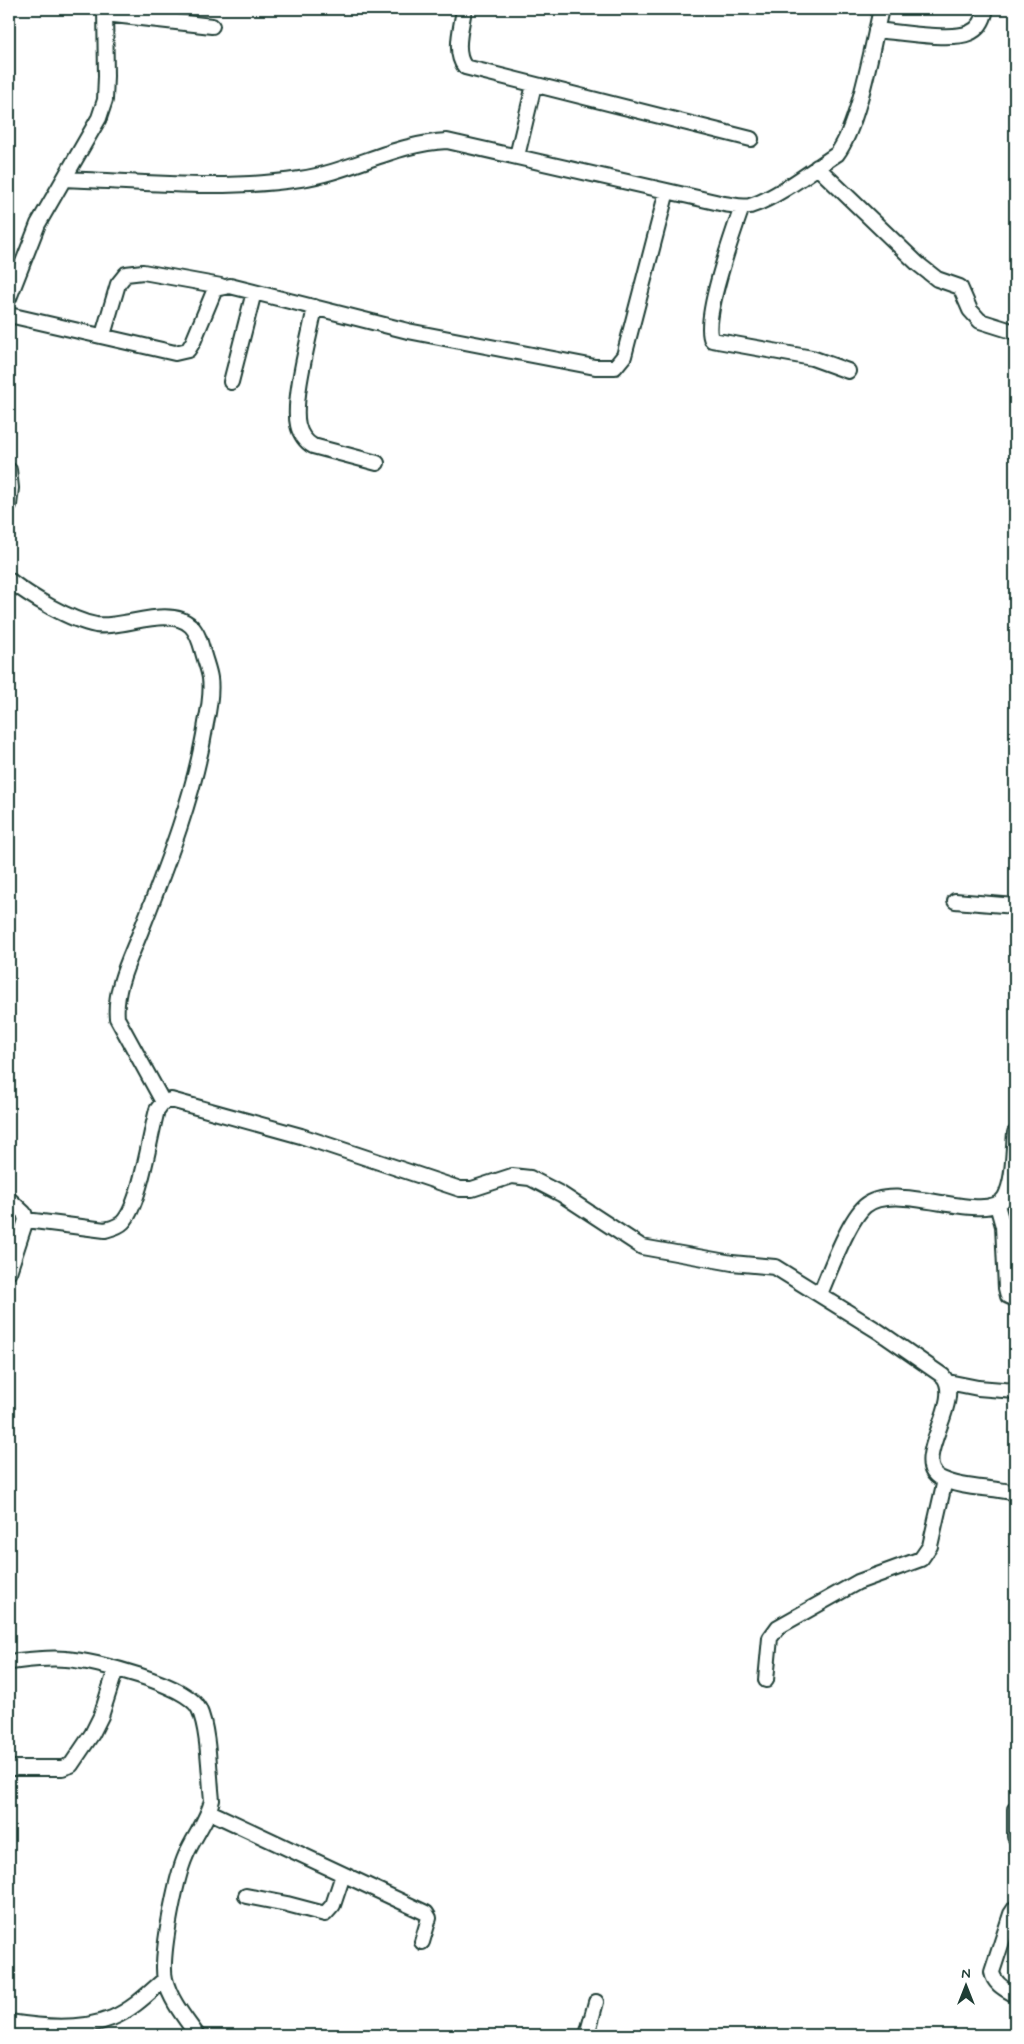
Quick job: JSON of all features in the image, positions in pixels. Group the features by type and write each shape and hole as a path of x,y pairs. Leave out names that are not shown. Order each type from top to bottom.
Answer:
{"street":[{"path":"464,9 460,51 461,62 465,67 534,86 751,139"},
{"path":"64,178 220,185 268,183 328,173 414,146 435,142 454,142 667,191 742,207 752,206 772,196 837,154 844,144 852,124 881,9"},
{"path":"876,30 956,36 970,33 980,25 986,9"},
{"path":"9,298 38,224 99,118 105,100 105,11 212,26"},
{"path":"517,156 534,86"},
{"path":"817,167 918,264 937,279 960,287 974,316 992,326 1015,332"},
{"path":"103,335 118,284 126,274 143,272 254,292 417,333 595,367 615,367 624,356 667,191"},
{"path":"742,207 722,270 714,303 710,329 712,340 812,358 848,371"},
{"path":"9,314 160,350 182,353 188,350 212,293 220,286"},
{"path":"231,382 254,292"},
{"path":"316,307 303,368 297,412 298,427 308,443 314,446 377,463"},
{"path":"9,470 11,488 9,505"},
{"path":"9,580 21,590 70,616 94,624 107,626 160,617 173,618 191,625 198,635 210,678 203,743 169,859 127,967 116,1005 117,1018 162,1102"},
{"path":"955,901 1015,906"},
{"path":"162,1102 180,1101 292,1133 460,1189 472,1189 512,1176 530,1178 561,1194 642,1246 732,1263 775,1267 820,1294 943,1376 948,1382 978,1388 1015,1392"},
{"path":"26,1220 106,1230 124,1221 134,1201 157,1110 162,1102"},
{"path":"820,1294 856,1217 866,1205 874,1200 908,1198 976,1207 997,1205 1004,1199 1008,1189 1015,1133"},
{"path":"9,1199 24,1214 26,1220 9,1272"},
{"path":"997,1205 1003,1226 1006,1288 1008,1296 1015,1299"},
{"path":"948,1382 948,1398 930,1465 932,1472 945,1480 1015,1493"},
{"path":"766,1680 770,1638 778,1627 858,1582 921,1559 930,1546 945,1480"},
{"path":"9,1662 66,1659 116,1669 183,1692 193,1700 204,1722 212,1800 210,1812 197,1830 180,1873 164,1955 165,1979 172,1998 197,2035"},
{"path":"9,1768 62,1768 71,1765 92,1734 101,1716 116,1669"},
{"path":"1015,1809 1015,1837"},
{"path":"210,1812 426,1913 429,1918 422,1942"},
{"path":"246,1896 325,1914 333,1905 343,1875"},
{"path":"1015,1908 1011,1914 992,1972 993,1979 997,1984 1015,1995"},
{"path":"9,2022 28,2026 62,2026 91,2023 112,2018 134,2005 165,1979"},
{"path":"586,2035 596,2002"}]}
